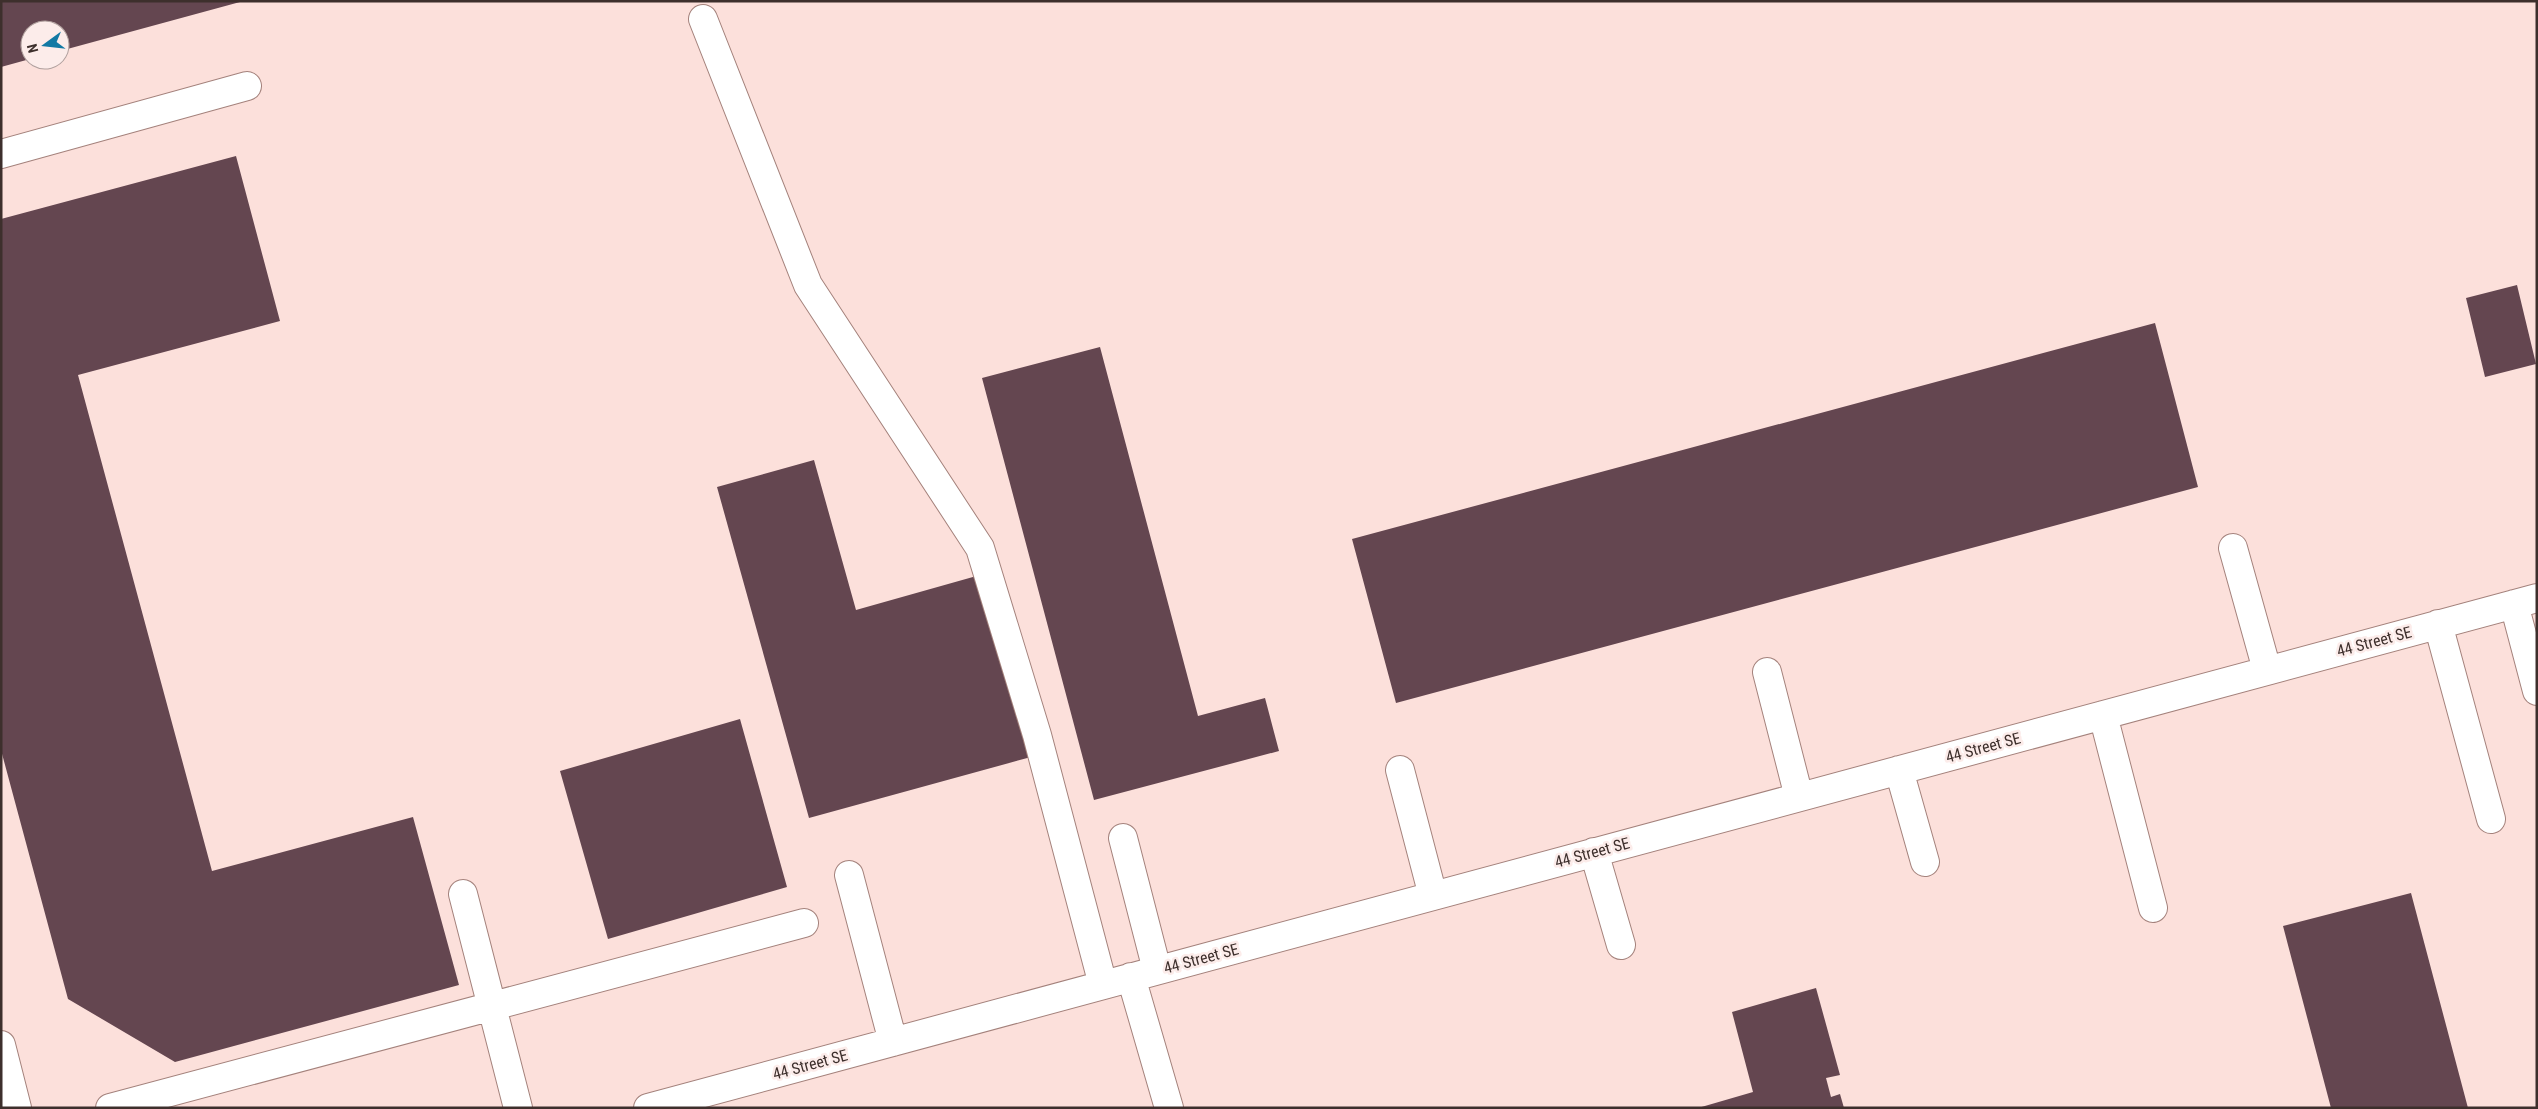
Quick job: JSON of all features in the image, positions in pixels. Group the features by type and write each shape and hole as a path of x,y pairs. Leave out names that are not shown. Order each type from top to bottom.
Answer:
{"street":[{"path":"703,19 808,285 980,548 1037,735 1103,985"},
{"path":"1,154 247,86"},
{"path":"2233,548 2267,670"},
{"path":"2526,601 2537,691"},
{"name":"44 Street SE","path":"648,1108 2526,601"},
{"path":"2438,624 2491,819"},
{"path":"1767,672 1799,797"},
{"path":"2103,715 2153,908"},
{"path":"1400,770 1433,896"},
{"path":"1899,770 1925,862"},
{"path":"1123,838 1144,974 1169,1108"},
{"path":"1594,852 1621,946"},
{"path":"849,875 893,1042"},
{"path":"463,894 518,1108"},
{"path":"110,1108 804,923"},
{"path":"1,1045 17,1108"}],"shaded area":[{"path":"1,1 2537,1 2537,1108 1,1108"}],"building":[{"path":"1,1 240,1 70,48 70,20 20,20 20,62 1,67"},
{"path":"236,156 280,321 78,375 212,871 413,817 459,985 175,1062 68,999 1,750 1,219"},
{"path":"2517,285 2536,364 2485,377 2466,298"},
{"path":"2155,323 2198,487 1396,703 1352,539"},
{"path":"1100,347 1198,716 1265,698 1279,751 1094,800 982,378"},
{"path":"814,460 856,610 980,575 1031,757 809,818 717,487"},
{"path":"740,719 787,887 608,939 560,771"},
{"path":"2411,893 2468,1108 2331,1108 2283,926"},
{"path":"1816,988 1840,1075 1826,1078 1831,1097 1840,1094 1844,1108 1698,1108 1753,1092 1732,1012"}]}
